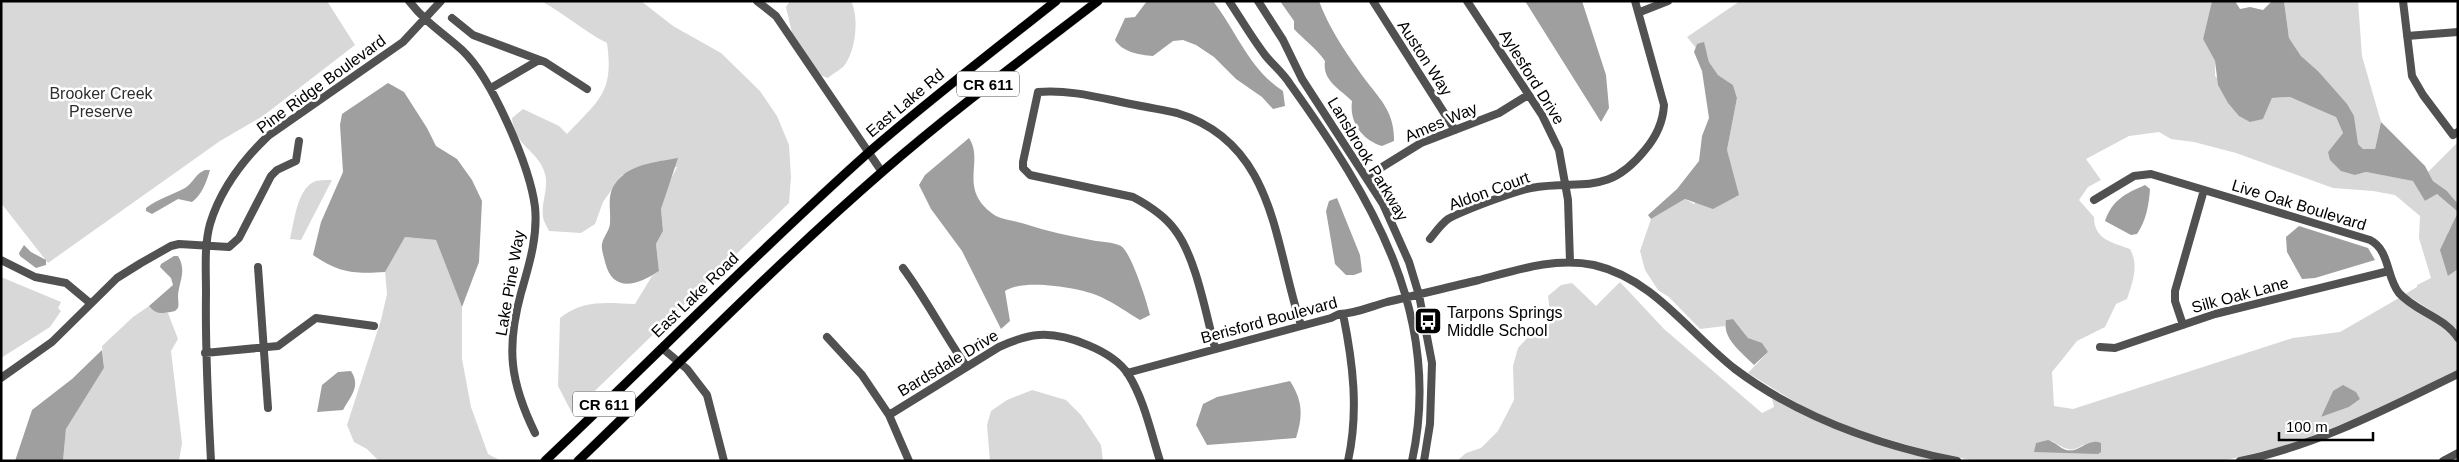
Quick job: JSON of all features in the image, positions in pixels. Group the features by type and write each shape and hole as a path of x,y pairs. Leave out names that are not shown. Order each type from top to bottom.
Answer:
{"main road":[{"name":"East Lake Rd","path":"868,153 957,78 1056,1"},
{"name":"CR 611","path":"578,461 764,279 882,172 970,99 1098,1"},
{"name":"East Lake Road","path":"545,461 868,153"}],"street":[{"name":"Lake Pine Way","path":"409,1 424,20 463,51 491,88 523,164 535,207 534,246 514,321 512,362 520,403 535,432"},
{"name":"Pine Ridge Boulevard","path":"211,461 205,353 206,245 210,224 222,196 253,151 293,118 403,42 440,1"},
{"path":"757,1 776,16 882,172"},
{"name":"Lansbrook Parkway","path":"1230,1 1261,50 1291,85 1370,206 1393,254 1407,298 1419,364 1418,426 1412,461"},
{"name":"Lansbrook Parkway","path":"1258,1 1283,40 1302,80 1366,178 1397,233 1419,295 1432,363 1430,424 1424,461"},
{"name":"Auston Way","path":"1373,1 1455,130"},
{"name":"Aylesford Drive","path":"1467,1 1542,115 1559,150 1570,222 1570,262"},
{"name":"Aldon Court","path":"1430,239 1447,220 1529,188 1588,185 1618,176 1636,161 1654,139 1660,126 1664,106 1663,95 1640,12 1635,1"},
{"path":"1640,12 1668,1"},
{"path":"2403,1 2412,76 2416,86 2456,134"},
{"path":"452,18 474,35 538,60 587,89"},
{"path":"2407,36 2458,32"},
{"path":"491,88 538,60"},
{"path":"1215,348 1186,249 1169,223 1148,205 1133,197 1030,175 1023,168 1024,153 1038,92 1075,93 1178,114 1215,132 1237,151 1263,190 1301,325"},
{"name":"Ames Way","path":"1366,178 1421,143 1499,113 1528,95"},
{"path":"1,378 52,342 117,278 171,246 229,246 239,238 272,176 277,170 296,160 299,141"},
{"name":"Live Oak Boulevard","path":"2094,200 2134,176 2144,173 2370,240 2382,251 2394,285 2403,296 2447,325 2458,338"},
{"path":"2183,325 2175,301 2175,291 2204,190"},
{"path":"1,260 35,277 66,283 90,303"},
{"name":"Berisford Boulevard","path":"1127,373 1301,325 1537,265 1570,262 1607,269 1640,285 1735,369 1764,389 1804,411 1858,434 1957,461"},
{"path":"258,267 268,408"},
{"path":"903,268 926,300 940,328 966,366"},
{"name":"Silk Oak Lane","path":"2100,347 2115,348 2215,314 2389,271"},
{"path":"1343,314 1355,394 1348,461"},
{"path":"205,353 263,349 278,346 316,318 374,326"},
{"name":"Bardsdale Drive","path":"889,415 966,366 1016,339 1041,335 1084,342 1105,354 1127,373 1160,461"},
{"path":"827,337 862,375 889,415 909,461"},
{"path":"662,348 678,364 687,369 707,395 724,461"},
{"path":"2240,461 2298,445 2386,410 2458,374"},
{"path":"2443,461 2458,453"}],"green space":[{"name":"Brooker Creek Preserve","path":"1,1 327,1 355,45 263,116 220,141 48,263 1,203"},
{"path":"541,1 641,1 673,26 721,53 760,91 777,116 789,145 791,177 789,203 572,413 558,386 560,318 569,312 587,305 605,303 635,304 652,276 659,271 656,244 663,231 661,209 668,185 677,167 622,175 603,202 595,224 581,233 549,231 543,216 545,174 538,159 517,136 512,118 523,109 559,126 567,134 602,94 606,85 609,60 607,43"},
{"path":"790,1 851,1 856,24 852,49 845,65 828,78 820,75 792,33 786,7"},
{"path":"1740,1 2212,1 2203,39 2215,61 2215,76 2263,119 2272,98 2290,97 2327,112 2336,117 2343,133 2328,152 2355,175 2366,172 2414,181 2425,201 2437,194 2458,212 2448,233 2448,276 2458,269 2458,331 2443,318 2405,294 2431,278 2419,238 2420,216 2395,195 2373,191 2333,188 2236,153 2194,142 2171,139 2159,132 2129,136 2086,159 2101,180 2088,187 2079,200 2094,217 2100,235 2110,242 2130,249 2135,267 2131,286 2127,299 2116,304 2105,327 2077,341 2052,372 2054,406 2073,409 2293,338 2340,332 2399,298 2448,330 2458,344 2458,371 2385,407 2289,445 2222,461 1975,461 1925,450 1859,431 1805,408 1748,373 1768,352 1748,338 1733,319 1726,320 1725,326 1700,329 1669,297 1658,290 1645,270 1640,251 1651,219 1685,199 1694,204 1730,167 1727,150 1737,98 1733,85 1718,75 1709,62 1707,53 1697,44 1696,48 1687,37","holes":["2333,391 2360,399 2349,407 2321,417","2052,441 2067,449 2076,449 2098,442 2098,454 2034,446"]},
{"path":"2284,1 2358,1 2362,56 2381,122 2375,149 2363,149 2357,144 2354,116 2318,71 2301,56 2289,38"},
{"path":"2458,142 2458,204 2447,191 2433,181 2428,172"},
{"path":"332,180 301,240 290,239 297,206 304,190 316,181"},
{"path":"405,237 436,240 462,307 462,359 471,407 488,454 501,461 379,461 367,449 354,442 347,425 381,320 387,294 385,271"},
{"path":"1,277 61,302 58,308 61,311 50,327 1,358"},
{"path":"1620,282 1664,329 1762,413 1774,407 1772,398 1812,419 1854,436 1941,461 1457,461 1466,453 1481,448 1498,431 1514,400 1513,366 1518,348 1529,336 1545,333 1551,321 1548,296 1561,285 1572,283 1596,306"},
{"path":"149,306 152,310 168,313 178,339 171,351 182,443 179,461 63,461 66,429 104,368 102,346 133,317"},
{"path":"1032,390 1066,400 1081,415 1101,445 1103,461 990,461 987,425 991,411 1007,400"}],"shaded area":[{"path":"1147,1 1213,1 1252,61 1271,82 1283,91 1285,106 1273,109 1262,97 1236,79 1214,57 1196,45 1183,40 1173,41 1153,56 1137,54 1118,44 1115,40 1125,18 1135,17"},
{"path":"1280,1 1319,1 1327,20 1342,46 1388,111 1394,141 1382,146 1363,135 1355,123 1352,101 1329,79 1326,74 1325,61 1294,29 1294,21"},
{"path":"1525,1 1582,1 1606,75 1609,108 1601,122"},
{"path":"2212,1 2235,1 2240,9 2250,7 2263,10 2272,1 2284,1 2289,38 2301,56 2318,71 2347,104 2354,116 2358,144 2363,149 2375,149 2381,122 2425,166 2433,181 2447,191 2458,204 2458,212 2437,194 2425,201 2413,181 2366,172 2355,175 2341,171 2330,160 2328,152 2343,133 2336,117 2290,97 2272,98 2263,119 2250,122 2239,116 2228,103 2218,85 2215,61 2203,39"},
{"path":"1704,42 1709,62 1718,75 1733,85 1737,98 1727,150 1739,195 1713,209 1685,199 1651,219 1648,215 1677,189 1699,161 1702,136 1709,118 1702,71 1694,52 1697,44"},
{"path":"388,83 404,92 436,146 457,159 472,180 482,201 479,262 462,307 436,240 405,237 385,272 364,273 347,271 331,266 313,255 321,222 343,172 340,125 342,114"},
{"path":"969,138 973,147 974,186 977,196 984,206 1003,219 1121,246 1134,267 1150,315 1140,320 1108,300 1082,291 1054,286 1025,285 1005,291 1010,321 1001,329 962,251 931,209 919,185 925,175"},
{"path":"678,158 661,209 663,231 656,244 659,271 635,283 620,283 609,272 602,248 610,226 610,198 613,188 621,177 633,169"},
{"path":"205,170 210,170 201,192 192,202 178,199 152,214 146,211 146,208 151,205 185,188"},
{"path":"2145,185 2150,189 2149,201 2145,218 2137,234 2131,235 2105,221 2112,207 2120,198"},
{"path":"1337,198 1360,255 1362,272 1354,275 1346,275 1335,264 1326,211 1329,201"},
{"path":"2458,212 2458,269 2448,276 2440,250"},
{"path":"2299,226 2368,248 2375,260 2315,278 2302,279 2287,252 2286,237"},
{"path":"24,245 31,252 46,260 46,265 36,268 20,256 19,253"},
{"path":"174,256 178,256 182,266 178,308 172,312 158,313 149,306 173,285 171,278 160,267 161,264"},
{"path":"1733,319 1748,338 1762,343 1768,352 1754,365 1734,345 1727,333 1726,320"},
{"path":"102,350 104,368 66,429 63,461 15,461 32,410 72,379"},
{"path":"351,371 355,381 354,391 343,410 317,412 322,385 338,372"},
{"path":"1290,381 1297,395 1301,416 1296,438 1207,445 1196,425 1203,404 1217,397"},
{"path":"2343,385 2356,392 2360,399 2349,407 2321,417 2333,391"},
{"path":"2048,440 2071,451 2091,442 2101,443 2101,452 2098,454 2034,452 2036,443"}],"place":[{"name":"Tarpons Springs Middle School","path":"1428,321"}]}
